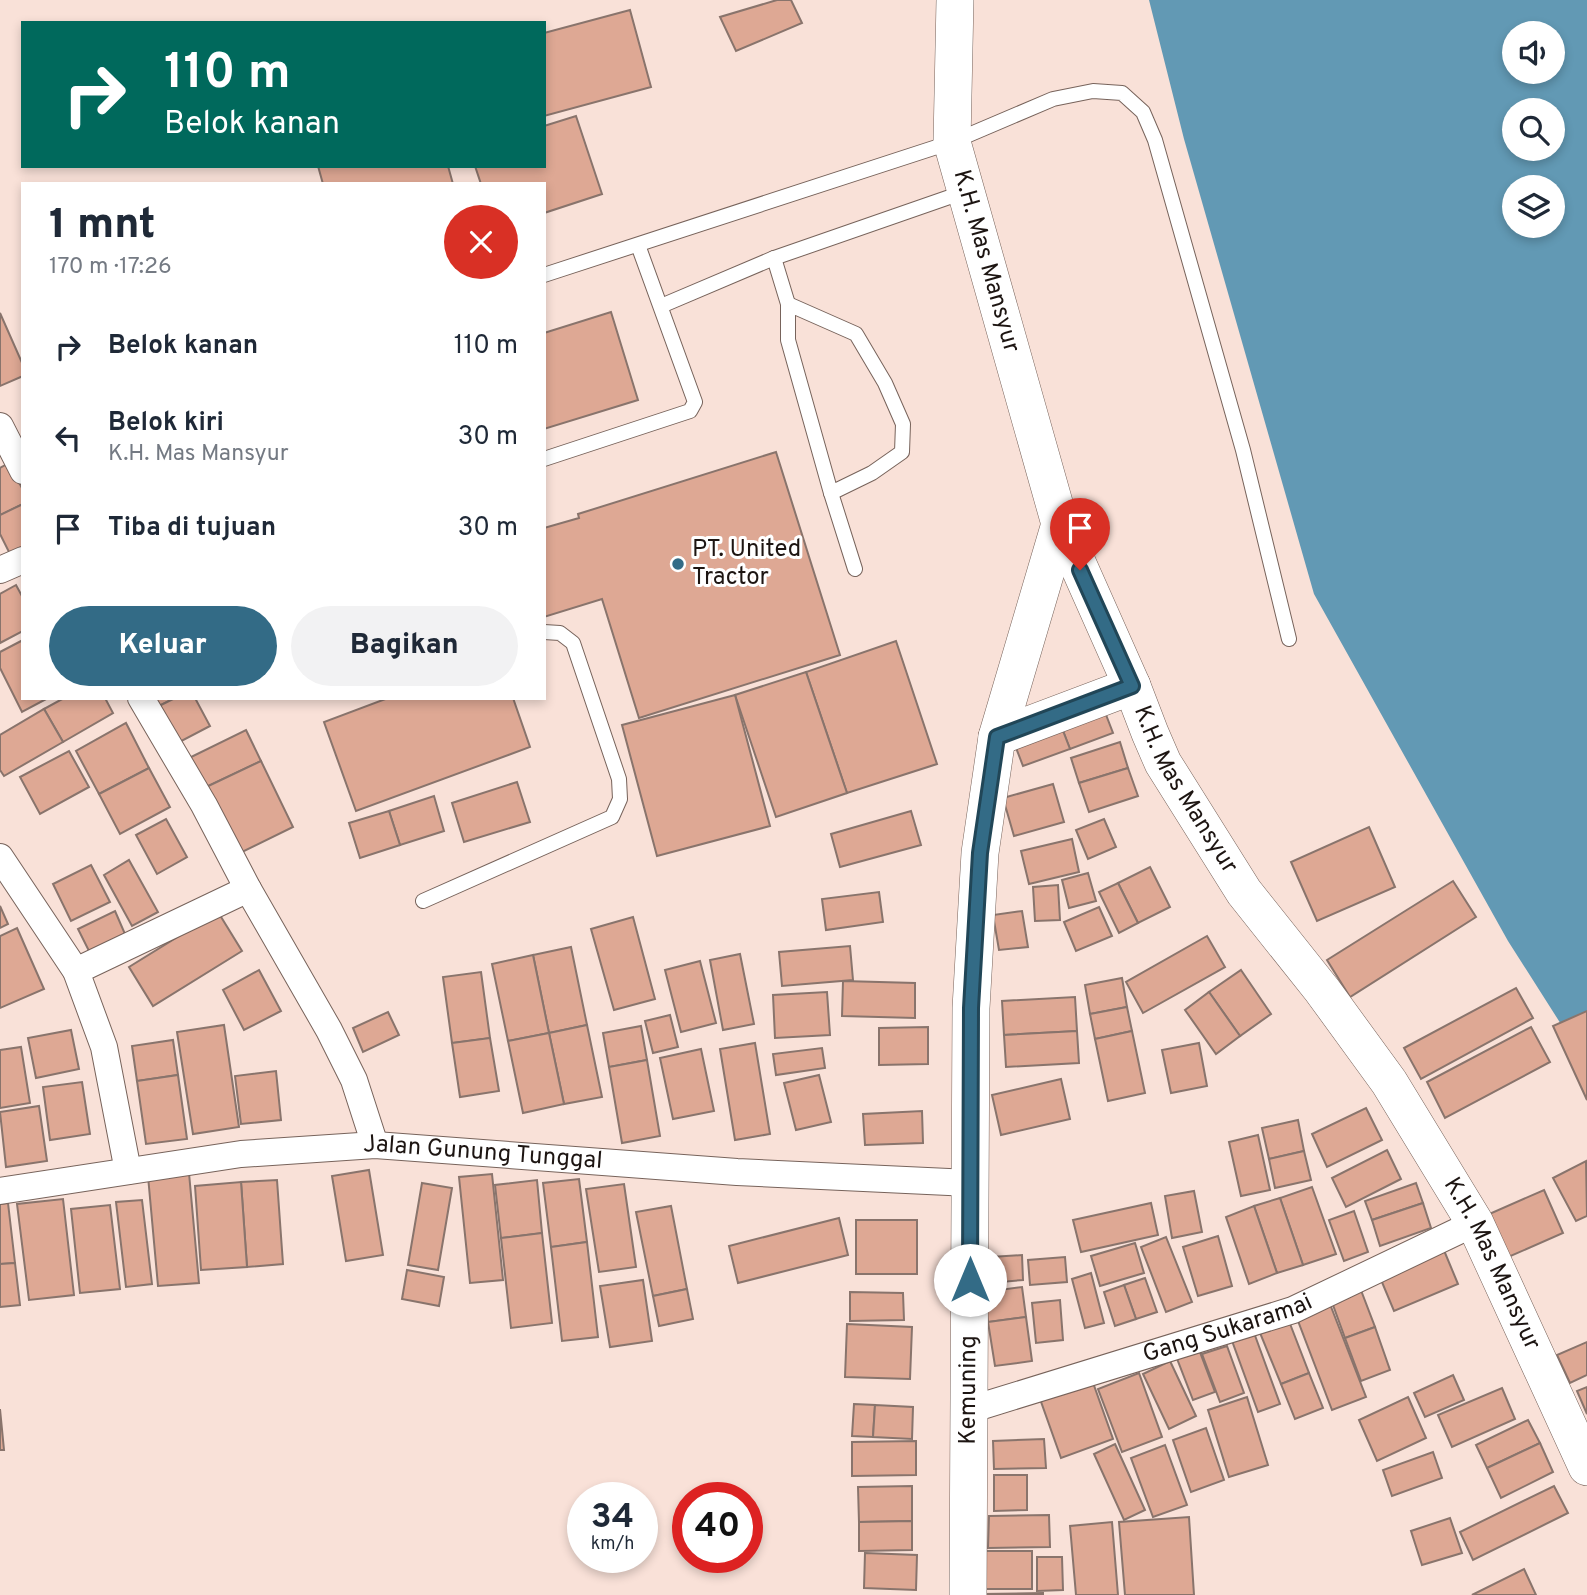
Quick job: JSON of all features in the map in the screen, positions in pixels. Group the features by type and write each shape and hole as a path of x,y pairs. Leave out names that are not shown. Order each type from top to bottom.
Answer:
{"main road":[{"name":"K.H. Mas Mansyur","path":"955,0 952,142 1060,524 1163,763 1244,891 1322,990 1389,1082 1475,1223 1587,1467"},
{"name":"Kemuning","path":"968,1595 971,1008 980,853 997,737 1060,524"},
{"path":"997,737 1132,686"}],"street":[{"path":"0,426 21,467"},
{"path":"0,570 21,561"},
{"path":"142,700 329,1030 354,1080 375,1145"},
{"path":"0,857 76,971 104,1047 128,1171"},
{"path":"76,971 248,890"},
{"name":"Jalan Gunung Tunggal","path":"0,1191 241,1154 375,1145 737,1172 970,1183"},
{"name":"Gang Sukaramai","path":"969,1409 1293,1310 1475,1223"}],"lane":[{"path":"546,274 952,142 1053,99 1093,91 1122,93 1143,112 1155,140 1243,450 1289,639"},
{"path":"661,306 774,258 966,192"},
{"path":"546,458 690,411 695,402 638,244"},
{"path":"774,258 788,304 789,340 855,569"},
{"path":"788,304 856,334 884,383 903,424 902,452 872,473 831,493"},
{"path":"423,901 611,817 620,799 619,779 573,643 559,633 546,632"}],"water":[{"path":"1149,0 1587,0 1587,1065 1508,941 1314,594 1184,139"}],"building":[{"path":"777,0 791,0 802,23 736,51 720,17"},
{"path":"630,10 651,87 546,115 546,32"},
{"path":"576,116 602,194 546,212 546,182 480,182 476,168 546,168 546,125"},
{"path":"319,168 449,168 452,182 322,182"},
{"path":"611,312 638,400 546,428 546,332"},
{"path":"0,313 21,360 21,377 0,386"},
{"name":"PT. United Tractor","path":"776,452 840,655 639,718 602,599 546,616 546,527 579,518 578,514"},
{"path":"9,463 21,486 21,505 0,515 0,468"},
{"path":"21,505 21,551 11,556 0,534 0,515"},
{"path":"16,585 21,594 21,632 0,643 0,594"},
{"path":"21,641 21,700 44,700 22,712 0,668 0,652"},
{"path":"896,641 937,764 847,793 806,672"},
{"path":"806,672 847,793 776,817 735,695"},
{"path":"735,695 770,826 657,856 622,725"},
{"path":"60,700 106,700 113,713 63,742 44,709"},
{"path":"149,700 171,700 153,709"},
{"path":"171,700 196,700 210,726 172,746 153,709"},
{"path":"383,700 514,700 530,747 356,811 324,722"},
{"path":"1103,707 1113,733 1070,749 1060,723"},
{"path":"44,709 63,742 4,776 0,770 0,735"},
{"path":"126,723 149,768 99,794 76,751"},
{"path":"1060,723 1070,749 1023,766 1013,740"},
{"path":"246,730 261,761 202,789 187,759"},
{"path":"1120,742 1128,768 1079,783 1071,758"},
{"path":"69,751 89,787 40,814 20,777"},
{"path":"261,761 293,827 234,856 202,789"},
{"path":"149,768 170,807 120,834 99,794"},
{"path":"1128,768 1138,796 1089,812 1079,783"},
{"path":"517,782 530,822 464,842 452,803"},
{"path":"1053,784 1064,822 1014,836 1003,798"},
{"path":"434,796 444,831 400,845 389,811"},
{"path":"389,811 400,845 360,858 349,823"},
{"path":"911,811 921,845 840,867 831,834"},
{"path":"166,819 187,857 157,874 136,835"},
{"path":"1104,819 1116,847 1088,859 1076,830"},
{"path":"1369,827 1395,887 1317,921 1291,862"},
{"path":"1072,839 1079,872 1029,884 1021,851"},
{"path":"129,860 158,912 132,926 104,875"},
{"path":"91,865 110,902 71,921 53,884"},
{"path":"1150,867 1170,907 1138,923 1118,883"},
{"path":"1088,873 1096,901 1069,908 1062,880"},
{"path":"1453,881 1476,917 1350,997 1327,960"},
{"path":"1118,883 1138,923 1119,933 1099,892"},
{"path":"1058,885 1060,920 1035,921 1033,887"},
{"path":"879,892 883,922 826,930 822,899"},
{"path":"0,906 8,924 0,928"},
{"path":"1099,907 1112,936 1076,951 1064,922"},
{"path":"115,911 125,934 89,951 78,929"},
{"path":"1022,911 1028,947 999,950 993,915"},
{"path":"218,912 242,951 153,1006 129,967"},
{"path":"633,917 655,999 614,1010 591,929"},
{"path":"17,928 44,989 0,1008 0,936"},
{"path":"1207,936 1225,967 1143,1013 1126,982"},
{"path":"850,946 853,980 782,986 779,952"},
{"path":"571,947 587,1025 549,1033 533,955"},
{"path":"740,954 754,1024 723,1030 710,960"},
{"path":"533,955 549,1033 508,1041 492,964"},
{"path":"700,961 716,1023 681,1032 665,970"},
{"path":"259,970 281,1011 244,1030 223,990"},
{"path":"1241,970 1271,1014 1240,1036 1209,992"},
{"path":"481,972 490,1038 452,1043 443,977"},
{"path":"1122,978 1127,1007 1090,1014 1085,985"},
{"path":"843,981 915,983 915,1018 842,1016"},
{"path":"1516,988 1533,1018 1421,1079 1404,1048"},
{"path":"827,992 830,1035 775,1038 773,995"},
{"path":"1209,992 1240,1036 1216,1054 1185,1010"},
{"path":"1075,997 1077,1031 1004,1035 1002,1001"},
{"path":"1127,1007 1132,1031 1095,1039 1090,1014"},
{"path":"1587,1011 1587,1100 1553,1026"},
{"path":"388,1012 399,1035 363,1052 353,1028"},
{"path":"670,1015 678,1047 653,1053 645,1021"},
{"path":"224,1025 239,1127 193,1134 177,1032"},
{"path":"587,1025 602,1097 564,1104 549,1033"},
{"path":"641,1026 647,1060 609,1067 603,1033"},
{"path":"928,1027 928,1064 879,1065 879,1028"},
{"path":"1531,1027 1550,1062 1445,1118 1427,1082"},
{"path":"71,1030 79,1069 36,1078 28,1038"},
{"path":"1077,1031 1079,1063 1006,1067 1004,1035"},
{"path":"1132,1031 1145,1093 1108,1101 1095,1039"},
{"path":"549,1033 564,1104 523,1113 508,1041"},
{"path":"490,1038 499,1091 460,1097 452,1043"},
{"path":"173,1040 178,1075 137,1081 132,1046"},
{"path":"755,1043 770,1134 735,1140 720,1049"},
{"path":"1199,1043 1207,1086 1171,1093 1162,1050"},
{"path":"21,1047 30,1103 0,1108 0,1050"},
{"path":"822,1048 825,1068 776,1075 773,1054"},
{"path":"701,1049 714,1111 673,1119 660,1058"},
{"path":"647,1060 660,1136 622,1143 609,1067"},
{"path":"276,1071 281,1120 241,1124 235,1076"},
{"path":"178,1075 187,1139 146,1144 137,1081"},
{"path":"819,1075 831,1122 796,1130 784,1083"},
{"path":"1061,1079 1070,1119 1001,1135 992,1095"},
{"path":"82,1082 90,1134 50,1140 43,1087"},
{"path":"39,1106 47,1161 6,1167 0,1112"},
{"path":"1366,1108 1382,1140 1327,1167 1312,1134"},
{"path":"922,1111 923,1143 865,1145 863,1114"},
{"path":"1298,1120 1304,1151 1269,1159 1262,1128"},
{"path":"1258,1135 1270,1190 1241,1196 1229,1142"},
{"path":"1387,1150 1401,1179 1346,1207 1332,1178"},
{"path":"1304,1151 1311,1180 1275,1188 1269,1159"},
{"path":"1586,1161 1587,1216 1576,1221 1553,1178"},
{"path":"369,1170 383,1255 346,1261 332,1176"},
{"path":"189,1173 199,1283 158,1286 148,1176"},
{"path":"492,1174 503,1280 470,1283 459,1177"},
{"path":"579,1179 587,1242 551,1247 543,1183"},
{"path":"277,1180 283,1264 247,1267 241,1182"},
{"path":"537,1180 542,1233 501,1238 495,1185"},
{"path":"241,1182 247,1267 201,1270 195,1186"},
{"path":"422,1183 452,1188 438,1270 408,1265"},
{"path":"1416,1183 1423,1203 1372,1220 1365,1201"},
{"path":"624,1184 636,1267 599,1272 586,1189"},
{"path":"1312,1187 1336,1254 1303,1265 1280,1198"},
{"path":"1544,1190 1563,1233 1506,1258 1487,1215"},
{"path":"1194,1191 1202,1232 1172,1238 1165,1196"},
{"path":"1280,1198 1303,1265 1277,1273 1254,1206"},
{"path":"63,1199 74,1295 29,1300 17,1204"},
{"path":"142,1200 152,1284 126,1287 116,1202"},
{"path":"8,1203 15,1263 0,1264 0,1204"},
{"path":"1151,1203 1158,1235 1081,1252 1073,1220"},
{"path":"1423,1203 1431,1228 1380,1246 1372,1220"},
{"path":"110,1205 120,1289 80,1293 71,1209"},
{"path":"671,1206 687,1289 653,1296 636,1212"},
{"path":"1254,1206 1277,1273 1249,1284 1226,1217"},
{"path":"1354,1211 1368,1252 1344,1261 1329,1220"},
{"path":"839,1218 848,1255 738,1283 729,1246"},
{"path":"856,1220 917,1220 917,1274 856,1274"},
{"path":"542,1233 552,1323 511,1328 501,1238"},
{"path":"1218,1236 1232,1286 1198,1296 1183,1247"},
{"path":"1166,1237 1192,1302 1166,1312 1141,1247"},
{"path":"587,1242 598,1337 562,1341 551,1247"},
{"path":"1135,1243 1144,1273 1100,1286 1091,1256"},
{"path":"1443,1248 1458,1284 1394,1311 1379,1275"},
{"path":"1022,1255 1023,1280 977,1284 975,1258"},
{"path":"1065,1257 1067,1282 1030,1285 1028,1260"},
{"path":"15,1263 20,1305 0,1307 0,1264"},
{"path":"407,1270 444,1277 439,1306 402,1299"},
{"path":"1354,1272 1375,1327 1345,1338 1325,1283"},
{"path":"1091,1273 1104,1323 1085,1328 1072,1279"},
{"path":"1145,1278 1157,1312 1136,1319 1124,1285"},
{"path":"643,1280 652,1341 610,1347 600,1286"},
{"path":"1124,1285 1136,1319 1115,1326 1104,1292"},
{"path":"1022,1287 1026,1317 988,1322 984,1292"},
{"path":"687,1289 693,1319 659,1326 653,1296"},
{"path":"850,1292 903,1293 904,1320 850,1321"},
{"path":"1328,1299 1366,1397 1332,1410 1295,1313"},
{"path":"1060,1300 1063,1340 1036,1343 1032,1303"},
{"path":"1287,1316 1309,1373 1281,1384 1258,1328"},
{"path":"1026,1317 1032,1361 995,1366 988,1322"},
{"path":"847,1324 912,1327 910,1379 845,1377"},
{"path":"1375,1327 1390,1370 1361,1381 1345,1338"},
{"path":"1253,1330 1280,1404 1258,1412 1231,1338"},
{"path":"1587,1342 1587,1375 1570,1383 1557,1355"},
{"path":"1227,1346 1244,1393 1220,1402 1202,1354"},
{"path":"1198,1347 1215,1392 1193,1400 1176,1356"},
{"path":"1170,1361 1196,1416 1169,1429 1143,1374"},
{"path":"1139,1373 1162,1437 1122,1452 1098,1389"},
{"path":"1309,1373 1323,1408 1295,1419 1281,1384"},
{"path":"1453,1375 1464,1400 1425,1417 1414,1393"},
{"path":"1091,1377 1113,1439 1061,1458 1039,1396"},
{"path":"1587,1387 1587,1414 1577,1391"},
{"path":"1502,1388 1515,1419 1452,1447 1438,1415"},
{"path":"1247,1397 1268,1465 1229,1477 1208,1410"},
{"path":"1408,1397 1426,1438 1377,1461 1359,1420"},
{"path":"854,1404 875,1405 873,1437 852,1436"},
{"path":"875,1405 913,1407 912,1439 873,1437"},
{"path":"0,1409 4,1450 0,1450"},
{"path":"1528,1420 1540,1443 1487,1468 1476,1445"},
{"path":"1206,1428 1224,1480 1191,1492 1173,1440"},
{"path":"1044,1439 1046,1468 994,1469 993,1441"},
{"path":"916,1441 916,1475 852,1476 852,1442"},
{"path":"1540,1443 1553,1472 1501,1498 1487,1468"},
{"path":"1115,1444 1145,1510 1124,1520 1094,1454"},
{"path":"1165,1445 1187,1505 1153,1517 1131,1458"},
{"path":"1433,1452 1442,1478 1392,1496 1383,1470"},
{"path":"994,1475 1027,1475 1027,1510 994,1511"},
{"path":"912,1486 912,1521 859,1522 858,1487"},
{"path":"1554,1486 1568,1513 1473,1560 1460,1532"},
{"path":"1049,1515 1050,1547 988,1548 989,1516"},
{"path":"1189,1517 1194,1595 1125,1595 1119,1522"},
{"path":"1450,1518 1462,1553 1422,1565 1411,1531"},
{"path":"912,1521 912,1550 859,1551 859,1522"},
{"path":"1112,1522 1118,1595 1076,1595 1070,1526"},
{"path":"980,1551 1032,1551 1032,1589 979,1589"},
{"path":"865,1553 917,1555 916,1590 864,1588"},
{"path":"1037,1557 1062,1557 1063,1590 1037,1591"},
{"path":"1524,1569 1536,1595 1472,1595"},
{"path":"983,1594 1043,1595 983,1595"}],"place":[{"name":"PT. United Tractor","path":"678,564"}],"route":[{"path":"970,1280 971,1008 980,853 997,737 1132,686 1080,570"}]}
